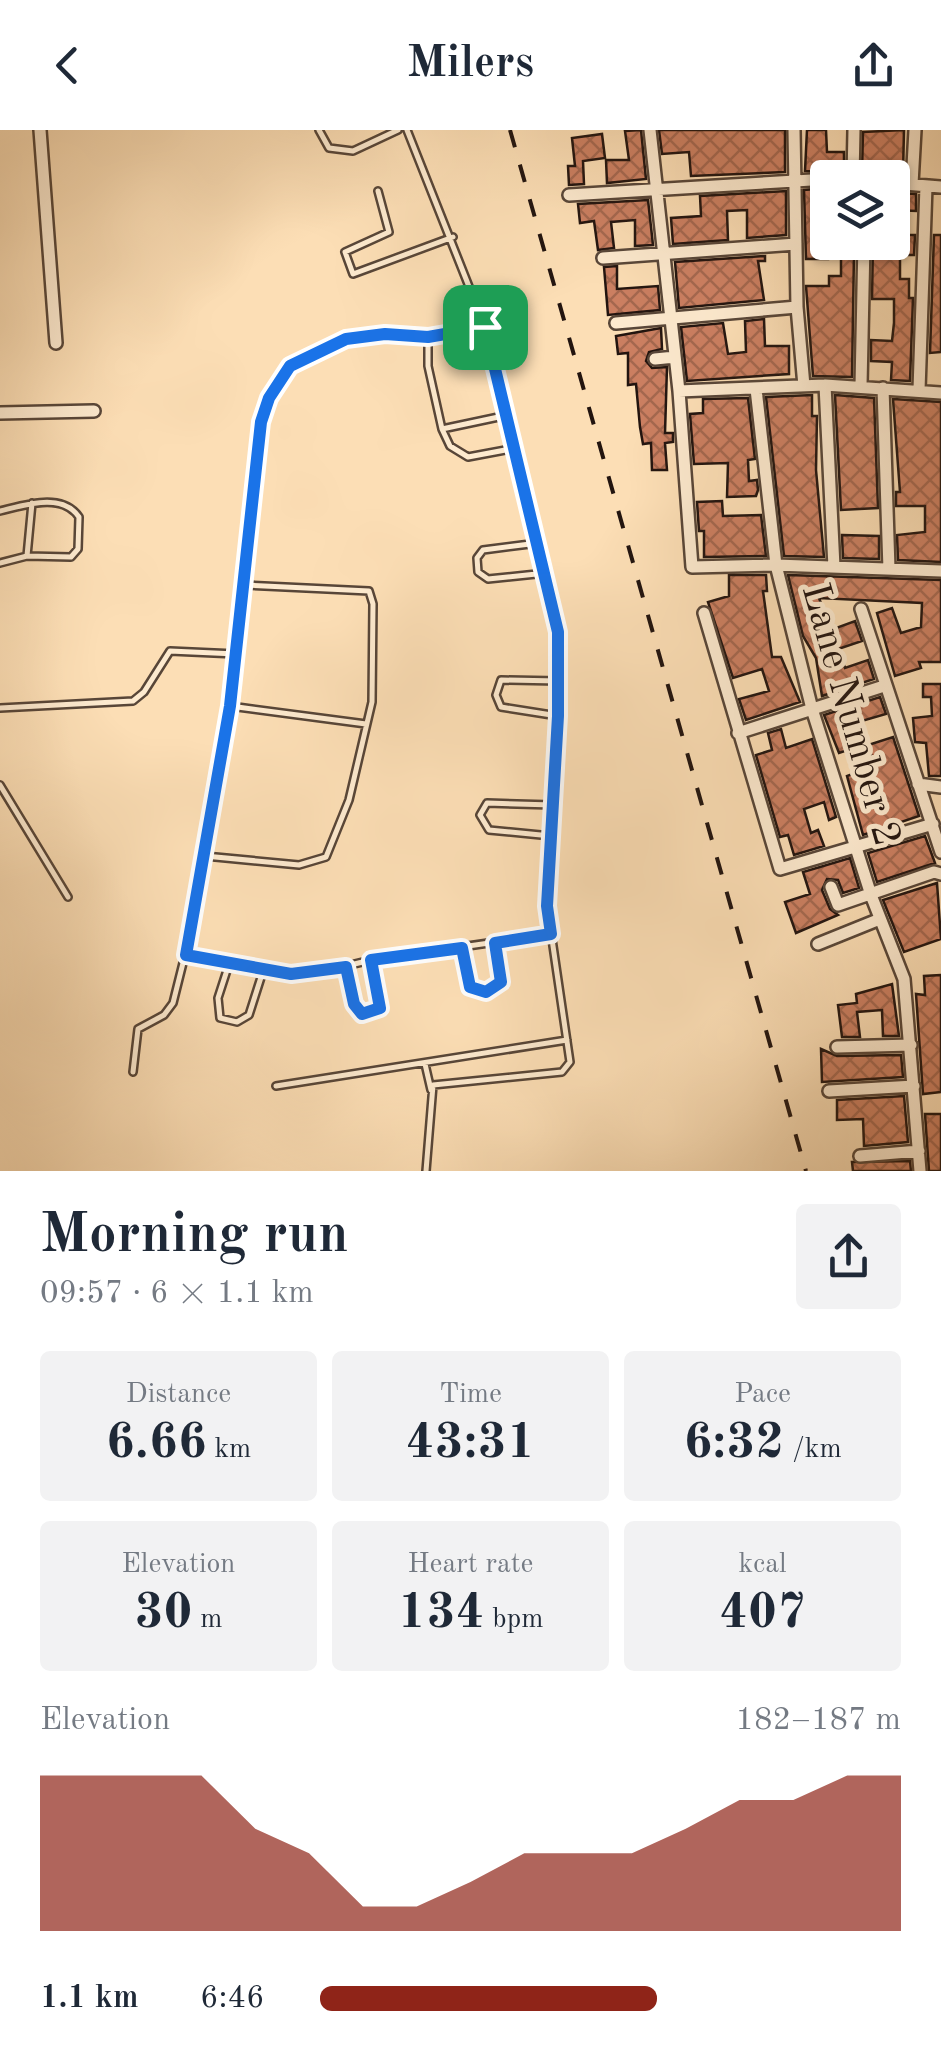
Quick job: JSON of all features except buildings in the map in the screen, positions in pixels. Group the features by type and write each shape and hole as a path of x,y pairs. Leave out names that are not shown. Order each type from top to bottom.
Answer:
{"street":[{"path":"40,130 56,342"},
{"path":"650,130 675,358 692,568 776,565 941,571"},
{"path":"794,130 797,307 804,386"},
{"path":"853,160 854,130"},
{"path":"915,130 919,185 919,390"},
{"path":"569,194 810,179"},
{"path":"910,184 941,187"},
{"path":"603,258 796,244"},
{"path":"861,386 864,260"},
{"path":"616,323 797,307"},
{"path":"655,359 675,358"},
{"path":"678,390 824,385 941,393"},
{"path":"824,385 834,567"},
{"path":"883,388 889,569"},
{"name":"Lane Number 2","path":"756,389 776,565 812,709 871,895 904,979 920,1171"},
{"path":"0,412 94,411"},
{"path":"861,609 941,852"},
{"path":"704,613 780,868 933,824"},
{"path":"738,733 884,686"},
{"path":"918,784 941,787"},
{"path":"831,887 838,906 934,872 941,874"},
{"path":"818,944 880,919"},
{"path":"837,1047 911,1045"},
{"path":"829,1091 914,1086"},
{"path":"860,1156 919,1151"}],"lane":[{"path":"319,130 329,148 343,152 398,130"},
{"path":"407,130 485,327 510,415 558,632 560,681 547,906 570,1062 562,1072 446,1081 431,1090"},
{"path":"378,191 389,232 345,252 353,274 452,236"},
{"path":"133,1072 138,1029 170,1008 186,955 190,913 230,706 261,422 281,376 317,349 346,339 385,334 428,337 485,327"},
{"path":"428,337 428,366 442,429 450,446 468,457 516,448"},
{"path":"442,429 510,415"},
{"path":"27,556 32,502"},
{"path":"0,511 32,502 61,503 75,510 80,533 78,549 71,558 27,556 0,563"},
{"path":"538,542 483,550 477,558 478,572 488,579 546,572"},
{"path":"204,856 299,865 326,857 349,800 372,702 374,647 369,591 246,585"},
{"path":"0,708 132,701 144,692 170,651 237,654"},
{"path":"558,716 501,707 496,695 501,680 509,678 560,681"},
{"path":"230,706 366,724"},
{"path":"0,785 68,897"},
{"path":"551,836 489,830 480,815 487,803 553,805"},
{"path":"186,955 316,974 371,960 551,934"},
{"path":"462,948 470,987 486,992 501,982 495,943"},
{"path":"346,967 357,1011 376,1012 380,1008 371,960"},
{"path":"229,964 218,1005 220,1018 237,1022 249,1015 264,968"},
{"path":"276,1086 567,1040"},
{"path":"425,1064 431,1090 426,1171"}],"railway":[{"path":"510,130 806,1171"}],"route":[{"path":"485,327 510,415 558,632 558,716 547,906 551,934 495,943 501,982 496,989 486,992 470,987 462,948 371,960 380,1008 362,1014 354,1004 346,967 316,974 291,974 186,955 190,913 210,830 230,706 261,422 281,376 317,349 358,336 428,337 485,327"}]}
